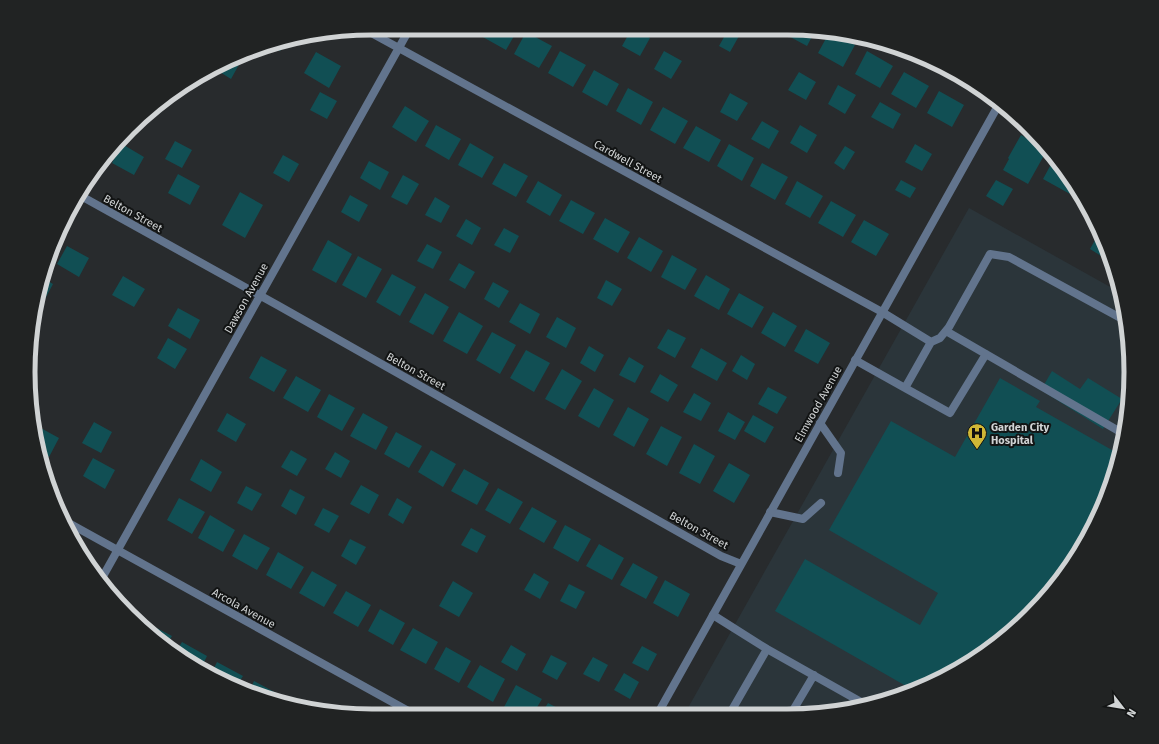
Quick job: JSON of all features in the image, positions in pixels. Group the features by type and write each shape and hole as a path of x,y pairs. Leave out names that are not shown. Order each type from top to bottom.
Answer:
{"street":[{"name":"Cardwell Street","path":"375,35 882,312 931,342"},
{"name":"Dawson Avenue","path":"104,575 406,35"},
{"name":"Elmwood Avenue","path":"660,709 996,109"},
{"name":"Belton Street","path":"84,197 260,295 721,556 741,564"},
{"path":"904,388 931,342 940,338 950,327 990,254 1010,257 1120,317"},
{"path":"946,331 1119,431"},
{"path":"855,360 950,413 986,354"},
{"path":"820,423 841,452 838,474"},
{"path":"770,512 804,519 821,503"},
{"name":"Arcola Avenue","path":"72,525 403,709"},
{"path":"713,615 767,649 858,702"},
{"path":"732,709 767,649"},
{"path":"796,709 814,676"}],"shaded area":[{"name":"Garden City Hospital","path":"969,208 1114,289 1118,306 1123,350 1123,394 1118,438 1113,459 1099,498 952,666 895,691 853,703 787,709 687,709"}],"building":[{"path":"482,35 515,35 506,50"},
{"path":"524,35 532,35 552,46 539,68 514,54"},
{"path":"628,35 645,35 650,38 640,56 622,46"},
{"path":"725,35 739,36 730,52 719,46"},
{"path":"787,35 812,36 807,46"},
{"path":"826,38 846,40 855,45 843,67 818,53"},
{"path":"282,47 280,51 276,49"},
{"path":"560,51 586,65 573,87 548,73"},
{"path":"664,51 682,61 671,79 654,69"},
{"path":"867,51 893,66 880,88 855,74"},
{"path":"316,52 341,66 329,88 304,73"},
{"path":"240,62 231,79 219,72"},
{"path":"594,70 619,84 607,106 582,92"},
{"path":"799,72 816,82 806,100 788,90"},
{"path":"904,72 929,86 916,108 891,94"},
{"path":"838,85 856,95 845,114 828,104"},
{"path":"628,88 653,102 641,125 616,111"},
{"path":"939,91 964,105 952,127 927,113"},
{"path":"320,92 337,101 327,119 310,110"},
{"path":"730,93 748,103 737,121 720,112"},
{"path":"880,102 901,114 893,129 871,117"},
{"path":"405,106 429,121 416,142 392,127"},
{"path":"663,107 688,121 675,144 650,130"},
{"path":"762,121 779,131 769,149 751,139"},
{"path":"436,125 461,139 449,160 425,146"},
{"path":"800,125 817,135 807,153 790,143"},
{"path":"696,126 721,140 709,162 683,148"},
{"path":"1021,135 1032,141 1044,155 1028,184 1003,170 1009,159 1008,158"},
{"path":"175,141 192,150 182,168 165,159"},
{"path":"470,143 494,157 482,178 458,165"},
{"path":"729,144 754,158 742,181 717,166"},
{"path":"915,144 932,154 922,171 905,162"},
{"path":"124,145 144,157 134,175 112,163 119,151"},
{"path":"845,146 855,152 844,170 834,163"},
{"path":"283,155 299,164 289,182 273,173"},
{"path":"369,161 389,172 380,190 360,178"},
{"path":"504,163 528,176 516,197 492,184"},
{"path":"762,163 788,177 775,200 750,186"},
{"path":"1051,164 1071,192 1070,194 1043,179"},
{"path":"178,174 200,186 190,205 168,193"},
{"path":"403,175 419,184 407,205 391,197"},
{"path":"901,180 916,188 910,198 895,190"},
{"path":"996,180 1013,189 1003,206 986,196"},
{"path":"538,181 562,195 550,216 526,202"},
{"path":"797,181 823,196 810,218 785,204"},
{"path":"240,192 263,205 245,238 222,225"},
{"path":"350,195 368,205 359,222 341,212"},
{"path":"435,197 450,206 441,223 425,215"},
{"path":"571,200 595,213 583,234 559,221"},
{"path":"831,201 856,215 843,237 818,223"},
{"path":"605,218 630,232 618,253 593,239"},
{"path":"466,219 481,228 472,245 456,236"},
{"path":"864,220 889,234 876,256 851,242"},
{"path":"504,228 519,236 510,253 494,245"},
{"path":"639,237 663,251 651,272 627,258"},
{"path":"1096,238 1104,257 1090,249"},
{"path":"328,240 352,254 336,283 312,270"},
{"path":"427,244 442,252 433,269 417,261"},
{"path":"67,246 89,258 79,277 57,264"},
{"path":"672,255 697,269 685,290 661,277"},
{"path":"358,256 382,269 366,298 342,285"},
{"path":"459,263 475,272 465,289 449,280"},
{"path":"392,274 416,287 400,316 376,302"},
{"path":"706,275 730,289 719,310 694,296"},
{"path":"123,276 145,289 134,307 112,295"},
{"path":"606,280 622,289 612,306 597,298"},
{"path":"47,281 53,284 45,299 43,297"},
{"path":"493,282 509,291 499,308 484,299"},
{"path":"425,293 449,307 433,335 409,322"},
{"path":"739,293 764,307 752,328 727,314"},
{"path":"520,303 540,314 530,334 509,322"},
{"path":"178,308 200,320 190,339 168,326"},
{"path":"459,312 483,326 467,354 443,341"},
{"path":"773,312 797,326 785,347 761,333"},
{"path":"557,317 576,328 566,348 546,337"},
{"path":"668,329 686,338 675,358 657,348"},
{"path":"806,329 830,343 818,364 794,351"},
{"path":"492,332 516,345 500,374 476,360"},
{"path":"168,338 187,349 175,369 157,358"},
{"path":"589,346 604,355 595,372 580,363"},
{"path":"701,348 727,363 717,381 691,367"},
{"path":"526,350 550,363 534,392 510,378"},
{"path":"741,355 755,364 747,380 732,371"},
{"path":"261,356 287,370 274,392 249,378"},
{"path":"629,357 644,366 635,383 619,375"},
{"path":"562,369 582,381 565,410 545,399"},
{"path":"1052,371 1080,389 1088,378 1122,399 1103,429 1041,390"},
{"path":"660,374 678,385 668,402 650,392"},
{"path":"296,376 321,390 308,412 283,398"},
{"path":"1000,378 1040,401 1036,407 1115,452 1098,501 1079,540 1054,577 1040,594 1009,625 992,639 956,664 907,686 775,611 805,559 920,625 938,593 829,530 891,421 955,457"},
{"path":"768,387 787,397 777,414 758,404"},
{"path":"594,388 614,400 599,428 578,416"},
{"path":"694,393 711,403 701,421 683,412"},
{"path":"329,394 355,408 342,431 317,417"},
{"path":"628,407 649,419 634,447 613,435"},
{"path":"728,412 745,422 735,440 718,431"},
{"path":"227,413 246,424 236,442 217,431"},
{"path":"363,413 388,427 376,450 350,436"},
{"path":"753,415 774,427 765,443 744,431"},
{"path":"94,422 112,432 101,453 82,443"},
{"path":"661,426 682,437 667,466 646,454"},
{"path":"40,427 59,438 49,457 45,455"},
{"path":"396,432 422,446 409,468 384,454"},
{"path":"694,444 715,456 700,484 679,473"},
{"path":"291,450 307,459 297,476 281,467"},
{"path":"431,450 456,464 443,487 418,472"},
{"path":"335,452 350,461 341,478 325,469"},
{"path":"93,458 115,470 105,489 83,476"},
{"path":"201,459 222,472 211,492 190,480"},
{"path":"729,463 750,475 734,503 713,491"},
{"path":"464,469 489,483 477,505 451,491"},
{"path":"361,485 379,495 369,514 350,504"},
{"path":"246,486 262,494 252,511 237,503"},
{"path":"498,488 523,502 510,524 485,510"},
{"path":"290,489 305,497 296,515 281,506"},
{"path":"179,498 205,512 192,534 167,520"},
{"path":"397,498 412,507 403,524 388,515"},
{"path":"532,507 557,521 544,543 519,529"},
{"path":"323,508 339,516 329,533 314,525"},
{"path":"210,515 235,530 223,552 198,538"},
{"path":"565,525 591,539 578,562 553,548"},
{"path":"471,528 486,536 477,553 461,545"},
{"path":"244,534 270,548 257,570 232,556"},
{"path":"350,539 366,547 356,565 341,556"},
{"path":"599,544 624,558 612,580 586,566"},
{"path":"278,552 304,567 291,589 266,575"},
{"path":"633,563 658,577 646,599 620,585"},
{"path":"312,571 337,585 324,607 299,593"},
{"path":"534,573 549,582 540,599 524,590"},
{"path":"665,580 690,594 678,617 653,603"},
{"path":"453,581 473,593 459,617 439,606"},
{"path":"569,584 585,592 576,609 560,601"},
{"path":"346,591 371,605 358,627 333,613"},
{"path":"380,609 405,623 393,645 368,631"},
{"path":"151,626 172,636 169,641 167,639"},
{"path":"413,628 438,642 426,664 400,650"},
{"path":"182,642 207,656 203,664 179,647"},
{"path":"511,645 526,654 517,671 501,662"},
{"path":"642,646 657,654 648,671 632,663"},
{"path":"446,647 471,661 459,683 434,669"},
{"path":"551,655 567,663 557,680 542,672"},
{"path":"593,657 608,665 599,682 583,674"},
{"path":"217,662 243,676 240,681 213,669"},
{"path":"480,665 505,679 493,702 467,687"},
{"path":"624,673 639,682 630,699 614,690"},
{"path":"254,681 280,695 279,696 252,686"},
{"path":"516,685 542,699 536,709 507,709 504,707"},
{"path":"548,703 559,709 544,709"}],"place":[{"name":"Garden City Hospital","path":"977,450"}]}
